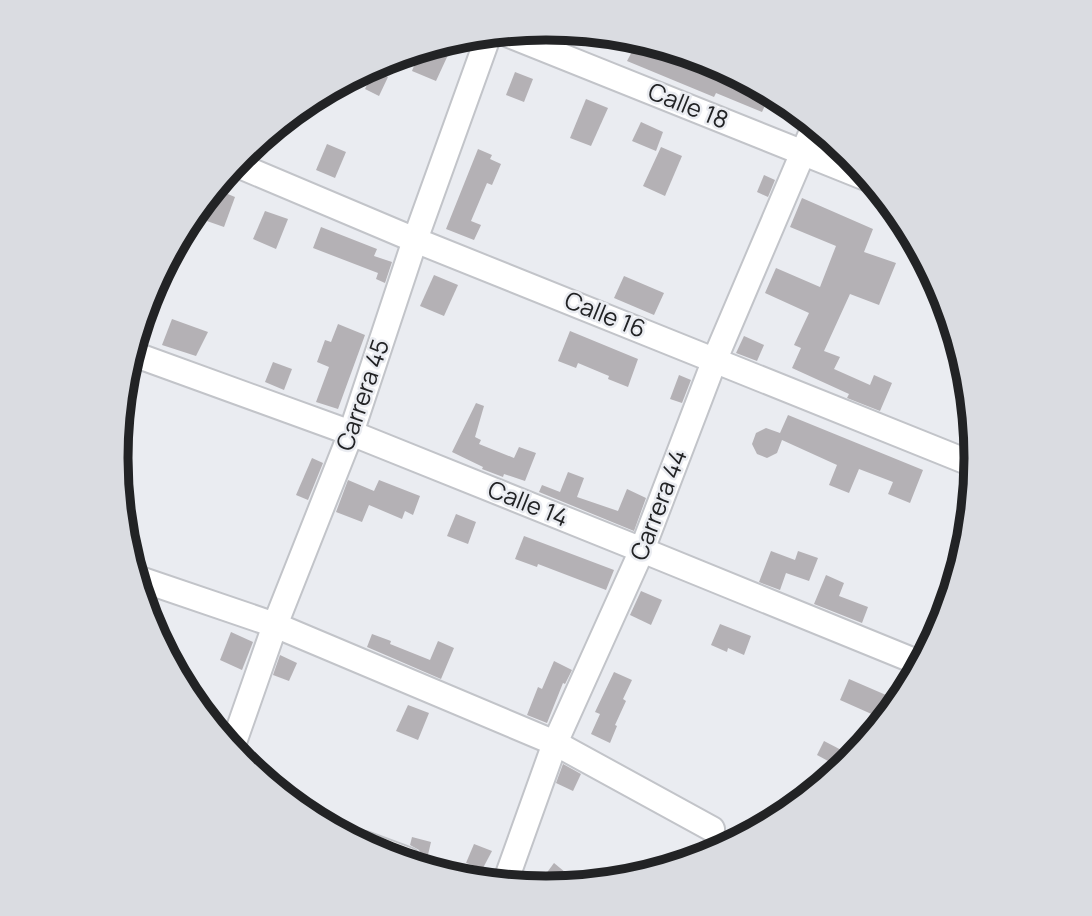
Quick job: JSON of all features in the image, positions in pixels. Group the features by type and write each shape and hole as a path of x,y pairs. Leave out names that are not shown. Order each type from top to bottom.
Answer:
{"street":[{"name":"Calle 18","path":"524,41 848,171"},
{"name":"Carrera 45","path":"236,737 275,625 351,433 415,240 485,45"},
{"name":"Carrera 44","path":"508,874 555,743 642,550 715,359 810,135"},
{"name":"Calle 16","path":"246,169 415,240 964,460"},
{"name":"Calle 14","path":"141,357 351,433 912,660"},
{"path":"147,581 275,625 555,743 712,829"}],"building":[{"path":"633,49 654,54 706,72 766,103 762,112 716,93 714,97 627,61"},
{"path":"443,53 448,55 436,81 412,71 416,61"},
{"path":"515,72 533,79 524,102 506,95"},
{"path":"381,74 388,77 379,96 365,89 370,79"},
{"path":"586,99 608,108 591,146 570,138"},
{"path":"641,122 663,132 656,151 632,141"},
{"path":"327,144 346,152 335,178 316,170"},
{"path":"661,147 682,156 665,196 643,186"},
{"path":"478,149 492,155 490,159 501,164 492,185 487,183 471,221 481,225 474,240 446,229"},
{"path":"764,175 775,180 768,197 757,192"},
{"path":"224,193 235,197 224,227 204,220"},
{"path":"802,198 873,229 864,252 896,263 879,305 850,294 824,351 840,357 834,369 870,385 874,375 892,383 880,411 847,398 849,394 792,368 801,348 794,345 809,313 765,293 776,268 820,287 836,246 790,227"},
{"path":"265,211 288,219 276,249 253,239"},
{"path":"321,227 377,249 374,256 392,262 385,283 376,279 378,273 313,248"},
{"path":"434,275 458,285 444,316 420,306"},
{"path":"624,276 664,293 654,315 614,298"},
{"path":"172,319 208,332 196,356 162,345"},
{"path":"338,324 365,335 338,409 316,402 329,367 317,362 325,340 331,342"},
{"path":"570,331 638,359 628,387 578,363 576,368 558,361"},
{"path":"744,336 764,345 757,361 736,353"},
{"path":"273,362 292,369 284,390 265,382"},
{"path":"679,375 691,380 682,403 670,399"},
{"path":"476,403 484,406 475,437 481,440 479,444 514,458 519,447 536,453 525,481 482,469 483,467 452,452"},
{"path":"788,415 923,470 910,503 888,494 893,482 859,469 849,493 829,485 837,465 782,440 777,453 767,458 757,454 752,444 756,433 766,428 780,433"},
{"path":"312,458 323,463 308,500 296,495"},
{"path":"568,472 584,478 577,497 618,511 627,489 646,498 634,531 539,492 542,485 560,492"},
{"path":"348,480 374,491 379,480 420,496 413,515 405,511 402,519 369,505 362,522 336,512"},
{"path":"456,514 476,522 468,544 447,536"},
{"path":"524,536 614,570 606,590 538,564 537,567 515,559"},
{"path":"771,551 795,560 798,551 818,558 809,581 786,573 780,590 759,582"},
{"path":"826,575 844,583 839,596 868,607 862,623 814,604"},
{"path":"641,591 662,600 651,625 630,615"},
{"path":"720,624 751,636 744,655 711,645"},
{"path":"231,632 253,642 242,670 220,660"},
{"path":"372,634 430,660 438,641 454,648 441,679 367,647"},
{"path":"280,655 297,663 289,681 273,675"},
{"path":"554,661 572,670 565,684 563,683 547,723 527,715 538,687 542,689"},
{"path":"614,672 632,680 623,699 626,701 610,743 591,734 600,714 595,712"},
{"path":"849,679 886,695 874,715 840,700"},
{"path":"408,705 429,713 418,740 396,731"},
{"path":"824,741 843,751 831,763 817,755"},
{"path":"563,764 581,774 573,791 556,783"},
{"path":"412,837 431,842 427,859 423,857 419,850 410,845"},
{"path":"474,844 492,851 483,868 466,863"},
{"path":"554,863 569,875 546,876"}]}
